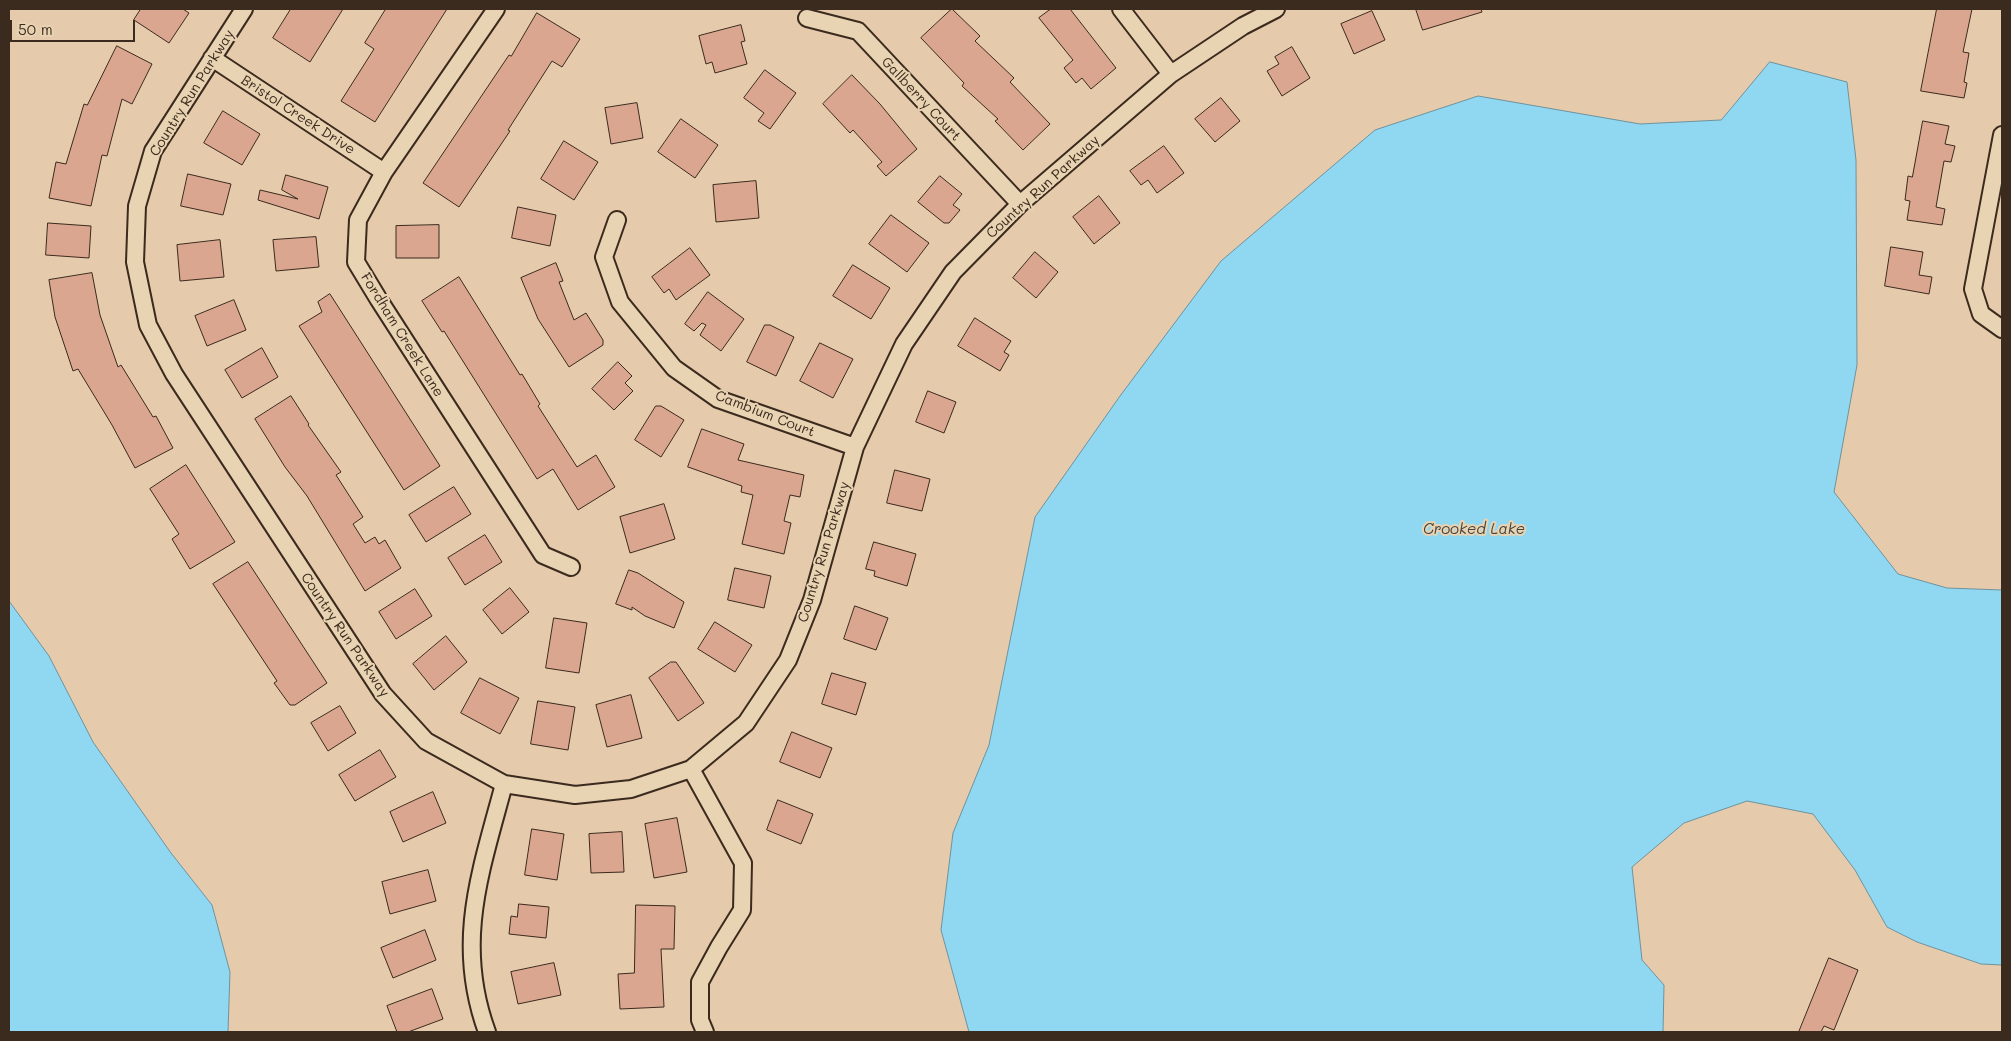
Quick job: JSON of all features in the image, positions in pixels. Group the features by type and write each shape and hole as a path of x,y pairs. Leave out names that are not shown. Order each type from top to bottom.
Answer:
{"street":[{"name":"Country Run Parkway","path":"244,9 153,151 137,206 135,262 148,325 174,374 383,694 426,741 504,784 575,795 631,789 691,769 746,723 788,660 812,600 855,447 904,344 953,272 1020,204 1171,74 1243,26 1276,9"},
{"name":"Fordham Creek Lane","path":"496,9 384,172 358,220 356,262 378,300 543,554 571,567"},
{"path":"1121,9 1171,74"},
{"name":"Gallberry Court","path":"807,18 858,31 1020,204"},
{"name":"Bristol Creek Drive","path":"212,58 384,172"},
{"path":"2002,135 1973,289 1981,314 1997,328 2002,329"},
{"name":"Cambium Court","path":"617,220 604,257 620,302 674,368 718,399 855,447"},
{"path":"691,769 743,863 742,910 700,982 700,1020 705,1032"},
{"path":"487,1032 478,1007 470,950 476,890 504,784"}],"water":[{"name":"Crooked Lake","path":"1770,62 1847,82 1856,160 1857,365 1834,492 1898,574 1947,588 2002,590 2002,965 1981,964 1917,942 1887,927 1855,870 1813,814 1747,801 1684,823 1632,867 1642,960 1664,985 1663,1032 969,1032 941,930 953,833 989,745 1035,517 1120,396 1221,261 1375,130 1478,96 1640,124 1721,120"},
{"path":"9,601 49,656 93,742 171,853 212,905 230,972 228,1032 9,1032"}],"building":[{"path":"141,9 183,9 189,13 169,43 134,20"},
{"path":"291,9 343,9 310,62 273,38"},
{"path":"386,9 447,9 375,122 341,101 374,49 365,43"},
{"path":"952,9 980,36 975,41 1014,78 1010,82 1050,124 1023,150 995,121 998,119 962,86 964,83 921,38"},
{"path":"1051,9 1070,9 1116,68 1091,89 1082,78 1076,83 1064,68 1073,60 1039,18"},
{"path":"1416,9 1481,9 1482,12 1423,30"},
{"path":"1937,9 1972,9 1963,52 1969,53 1964,82 1967,83 1964,98 1921,91"},
{"path":"1372,11 1385,40 1354,54 1341,24"},
{"path":"537,13 580,39 562,67 552,61 508,130 510,131 459,207 423,183 509,55 511,56"},
{"path":"741,25 745,41 741,42 747,64 715,73 712,62 706,64 699,36"},
{"path":"117,46 152,64 132,104 122,99 107,156 102,155 91,206 49,198 56,162 66,164 84,104 87,105"},
{"path":"1292,47 1310,78 1282,96 1267,71 1279,64 1275,57"},
{"path":"765,70 796,93 770,129 758,121 764,113 744,98"},
{"path":"852,75 880,104 917,149 886,176 877,166 882,162 853,130 850,133 823,104"},
{"path":"1221,98 1240,121 1215,142 1195,119"},
{"path":"637,103 643,138 611,144 605,108"},
{"path":"223,111 260,134 242,165 204,143"},
{"path":"681,119 718,145 695,178 658,152"},
{"path":"1923,121 1949,126 1945,144 1955,146 1951,162 1944,161 1936,207 1945,209 1942,225 1907,220 1910,201 1905,200 1908,176 1912,177"},
{"path":"564,141 598,162 574,200 541,179"},
{"path":"1164,146 1184,173 1157,193 1148,180 1141,185 1130,171"},
{"path":"188,174 231,184 223,215 181,206"},
{"path":"286,175 328,187 319,219 258,200 260,190 298,199 282,190"},
{"path":"940,176 962,194 953,205 960,210 949,223 944,223 918,202"},
{"path":"756,181 759,218 716,222 713,185"},
{"path":"1099,196 1120,223 1094,244 1073,217"},
{"path":"518,207 556,215 550,246 512,238"},
{"path":"891,215 929,243 907,272 869,244"},
{"path":"48,223 91,226 89,258 46,255"},
{"path":"439,225 439,258 396,258 396,226"},
{"path":"316,237 319,267 276,271 273,240"},
{"path":"220,240 224,277 180,281 177,245"},
{"path":"1891,247 1923,252 1919,275 1932,277 1929,294 1885,286"},
{"path":"690,248 710,275 676,300 669,289 664,293 652,277"},
{"path":"1035,252 1058,272 1036,298 1013,278"},
{"path":"556,263 563,281 559,282 574,320 586,313 603,340 603,345 569,367 538,319 521,278"},
{"path":"853,265 890,288 871,319 833,296"},
{"path":"92,273 100,315 118,367 121,365 153,417 156,416 173,448 135,468 112,425 78,369 73,371 55,317 49,280"},
{"path":"459,277 520,375 522,374 540,404 538,406 577,467 596,455 615,487 578,510 553,469 537,479 444,331 442,332 422,301"},
{"path":"708,292 744,319 721,351 700,335 706,325 702,323 694,331 685,324"},
{"path":"330,294 440,466 404,490 299,326 322,312 318,302"},
{"path":"234,300 246,330 207,346 195,316"},
{"path":"975,318 1011,341 1004,352 1009,355 1000,371 958,346"},
{"path":"765,325 770,325 794,337 776,376 747,362"},
{"path":"820,343 853,359 833,398 800,381"},
{"path":"262,348 278,377 242,398 225,370"},
{"path":"618,362 632,376 625,383 633,391 614,410 592,389"},
{"path":"928,391 956,402 944,433 916,422"},
{"path":"291,396 308,425 341,472 336,475 363,517 353,524 365,543 375,537 379,544 385,540 401,568 365,591 307,496 285,467 255,419"},
{"path":"656,406 661,406 684,420 661,457 635,440"},
{"path":"702,429 744,444 738,460 804,475 800,497 790,495 784,521 791,523 784,554 742,544 753,495 741,492 742,486 688,467"},
{"path":"186,465 235,542 190,569 172,539 179,534 150,489"},
{"path":"895,470 930,479 922,511 887,503"},
{"path":"454,487 471,514 426,542 409,515"},
{"path":"664,504 675,539 630,553 620,517"},
{"path":"485,535 502,562 465,585 448,558"},
{"path":"874,542 916,554 907,586 874,576 875,571 866,569"},
{"path":"248,562 327,683 295,705 290,705 274,683 277,681 213,584"},
{"path":"735,568 771,576 764,608 728,600"},
{"path":"629,570 638,573 684,602 674,628 645,616 632,607 632,610 616,604"},
{"path":"510,588 529,612 502,634 483,610"},
{"path":"415,589 432,616 396,639 379,612"},
{"path":"855,606 888,618 876,650 844,639"},
{"path":"554,618 587,623 579,673 546,668"},
{"path":"715,622 752,645 735,672 698,649"},
{"path":"446,636 467,662 434,690 413,664"},
{"path":"671,662 676,662 704,703 678,721 649,678"},
{"path":"832,673 866,683 856,715 822,704"},
{"path":"480,678 519,698 500,734 461,713"},
{"path":"631,695 642,738 607,747 596,705"},
{"path":"538,701 575,707 568,750 531,744"},
{"path":"340,706 356,733 328,751 311,723"},
{"path":"792,732 832,748 820,778 780,762"},
{"path":"380,750 396,777 355,801 339,775"},
{"path":"433,792 446,823 403,842 390,812"},
{"path":"778,800 813,814 801,844 767,830"},
{"path":"677,818 687,872 654,878 645,824"},
{"path":"532,829 564,834 557,880 525,875"},
{"path":"622,832 624,872 591,873 589,834"},
{"path":"428,870 436,901 390,914 382,882"},
{"path":"519,904 549,907 546,938 509,934 511,916 517,917"},
{"path":"636,905 675,906 674,949 661,949 664,1007 620,1009 618,974 634,973"},
{"path":"425,930 436,960 393,978 381,948"},
{"path":"1829,958 1858,970 1834,1030 1824,1026 1821,1032 1799,1032"},
{"path":"554,963 561,995 518,1004 511,972"},
{"path":"432,989 443,1019 408,1032 397,1032 387,1006"}]}
